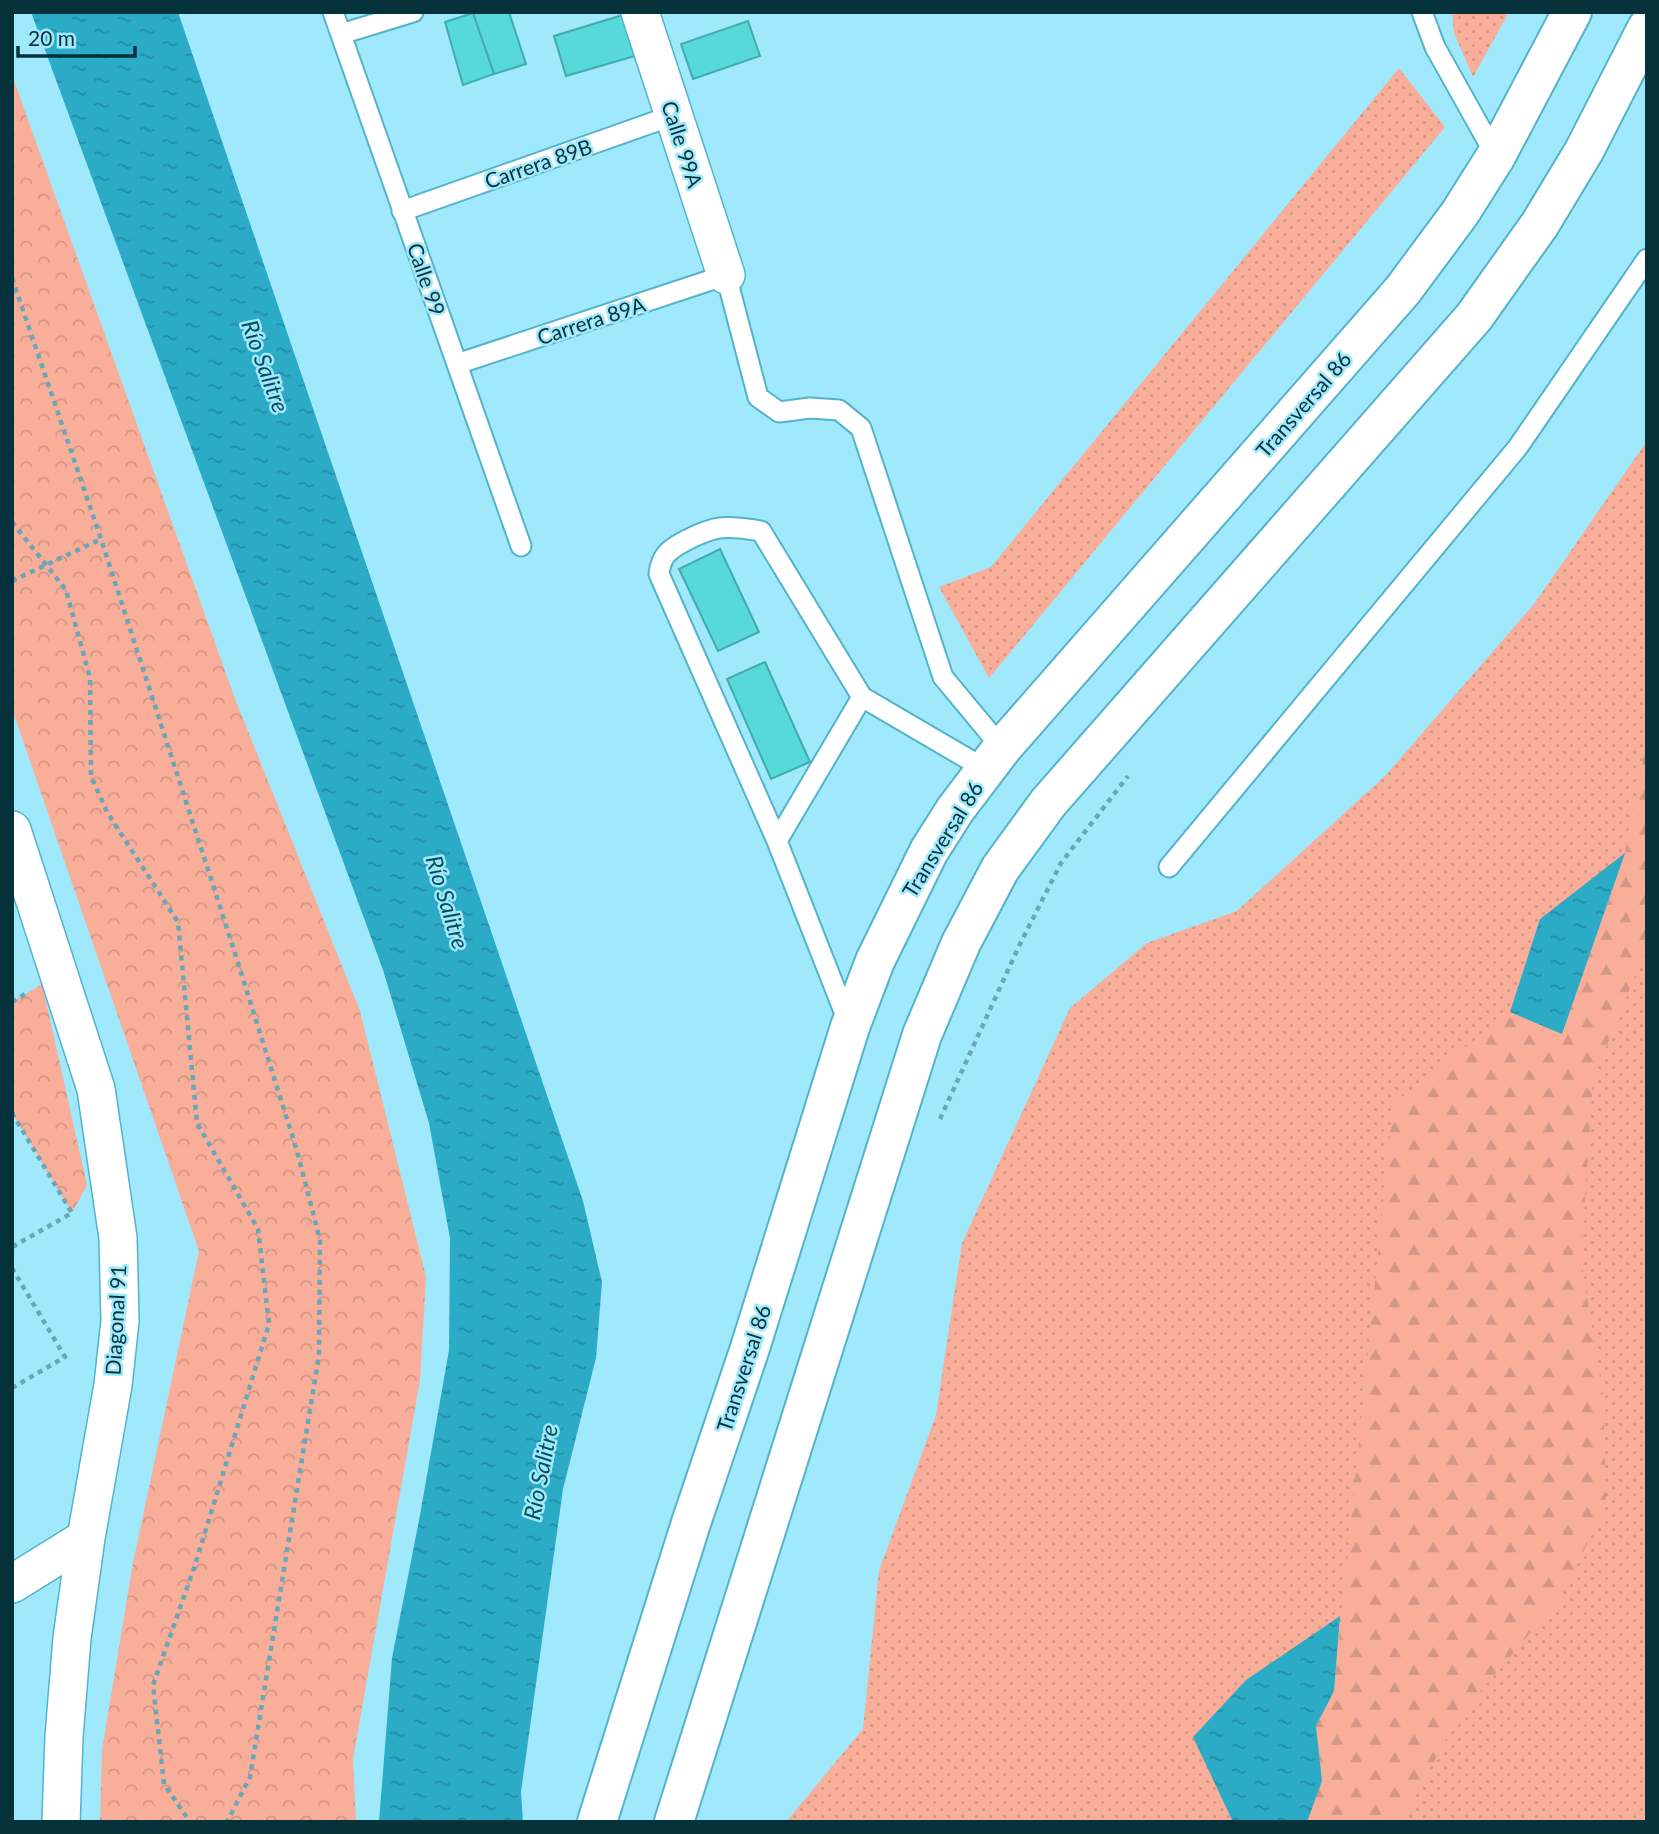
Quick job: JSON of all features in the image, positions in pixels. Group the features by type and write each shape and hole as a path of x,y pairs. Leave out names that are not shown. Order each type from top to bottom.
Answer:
{"main road":[{"name":"Transversal 86","path":"597,1822 850,1027 909,888 955,810 994,759 1403,290 1460,213 1496,156 1572,12"},
{"path":"674,1822 922,1035 961,943 999,869 1048,803 1474,317 1540,224 1578,162 1647,28"}],"street":[{"name":"Calle 99A","path":"640,12 726,275"},
{"name":"Diagonal 91","path":"12,830 96,1089 118,1238 120,1321 113,1385 86,1538 72,1638 61,1822"},
{"path":"12,1584 86,1538"}],"lane":[{"name":"Calle 99","path":"333,12 521,545"},
{"path":"341,34 413,12"},
{"path":"1422,12 1435,47 1496,156"},
{"name":"Carrera 89B","path":"402,211 674,115"},
{"path":"1169,867 1518,447 1647,258"},
{"path":"726,275 758,397 779,412 810,408 839,410 861,428 943,677 994,759"},
{"name":"Carrera 89A","path":"457,364 726,275"},
{"path":"850,1027 778,841 660,575 661,559 670,549 708,529 735,527 761,531 862,697 994,759"},
{"path":"778,841 862,697"}],"path":[{"path":"12,278 102,540 297,1151 320,1240 319,1355 250,1777 227,1822"},
{"path":"12,522 66,590 90,678 91,776 107,812 178,922 197,1123 258,1229 260,1243 269,1324 195,1565 153,1685 164,1784 190,1822"},
{"path":"12,581 102,540"},
{"path":"936,1132 1018,946 1061,863 1131,772"},
{"path":"12,1112 72,1213 12,1247"},
{"path":"12,1268 65,1357 12,1388"}],"green space":[{"path":"1452,12 1509,12 1473,77 1454,33"},
{"path":"1399,68 1445,127 989,678 939,587 991,567"},
{"path":"12,75 234,696 360,1011 426,1277 420,1380 353,1759 356,1822 100,1822 102,1750 133,1563 199,1251 12,709"},
{"path":"1647,441 1647,1822 786,1822 863,1729 879,1571 936,1415 962,1243 1070,1008 1147,943 1237,911 1386,775 1534,604"},
{"path":"1647,740 1647,926 1642,959 1593,1079 1581,1260 1603,1396 1606,1505 1561,1597 1457,1719 1401,1822 1307,1822 1322,1781 1316,1726 1334,1691 1393,1104 1510,1012 1562,1034 1625,853"},
{"path":"42,984 87,1185 72,1213 12,1113 12,1002"}],"water":[{"name":"Río Salitre","path":"31,12 178,12 583,1201 602,1282 596,1358 563,1489 521,1792 523,1822 379,1822 392,1658 449,1350 450,1238 429,1123 383,970"},
{"path":"1625,853 1562,1034 1510,1012 1540,919"},
{"path":"1340,1616 1334,1691 1316,1726 1322,1781 1307,1822 1233,1822 1193,1737 1246,1680"}],"building":[{"path":"509,12 526,64 494,74 473,13"},
{"path":"473,13 494,74 463,85 445,22"},
{"path":"626,14 638,55 566,76 554,36"},
{"path":"748,21 760,56 693,79 681,44"},
{"path":"720,549 759,632 718,651 679,569"},
{"path":"765,662 810,762 771,779 727,679"}]}
